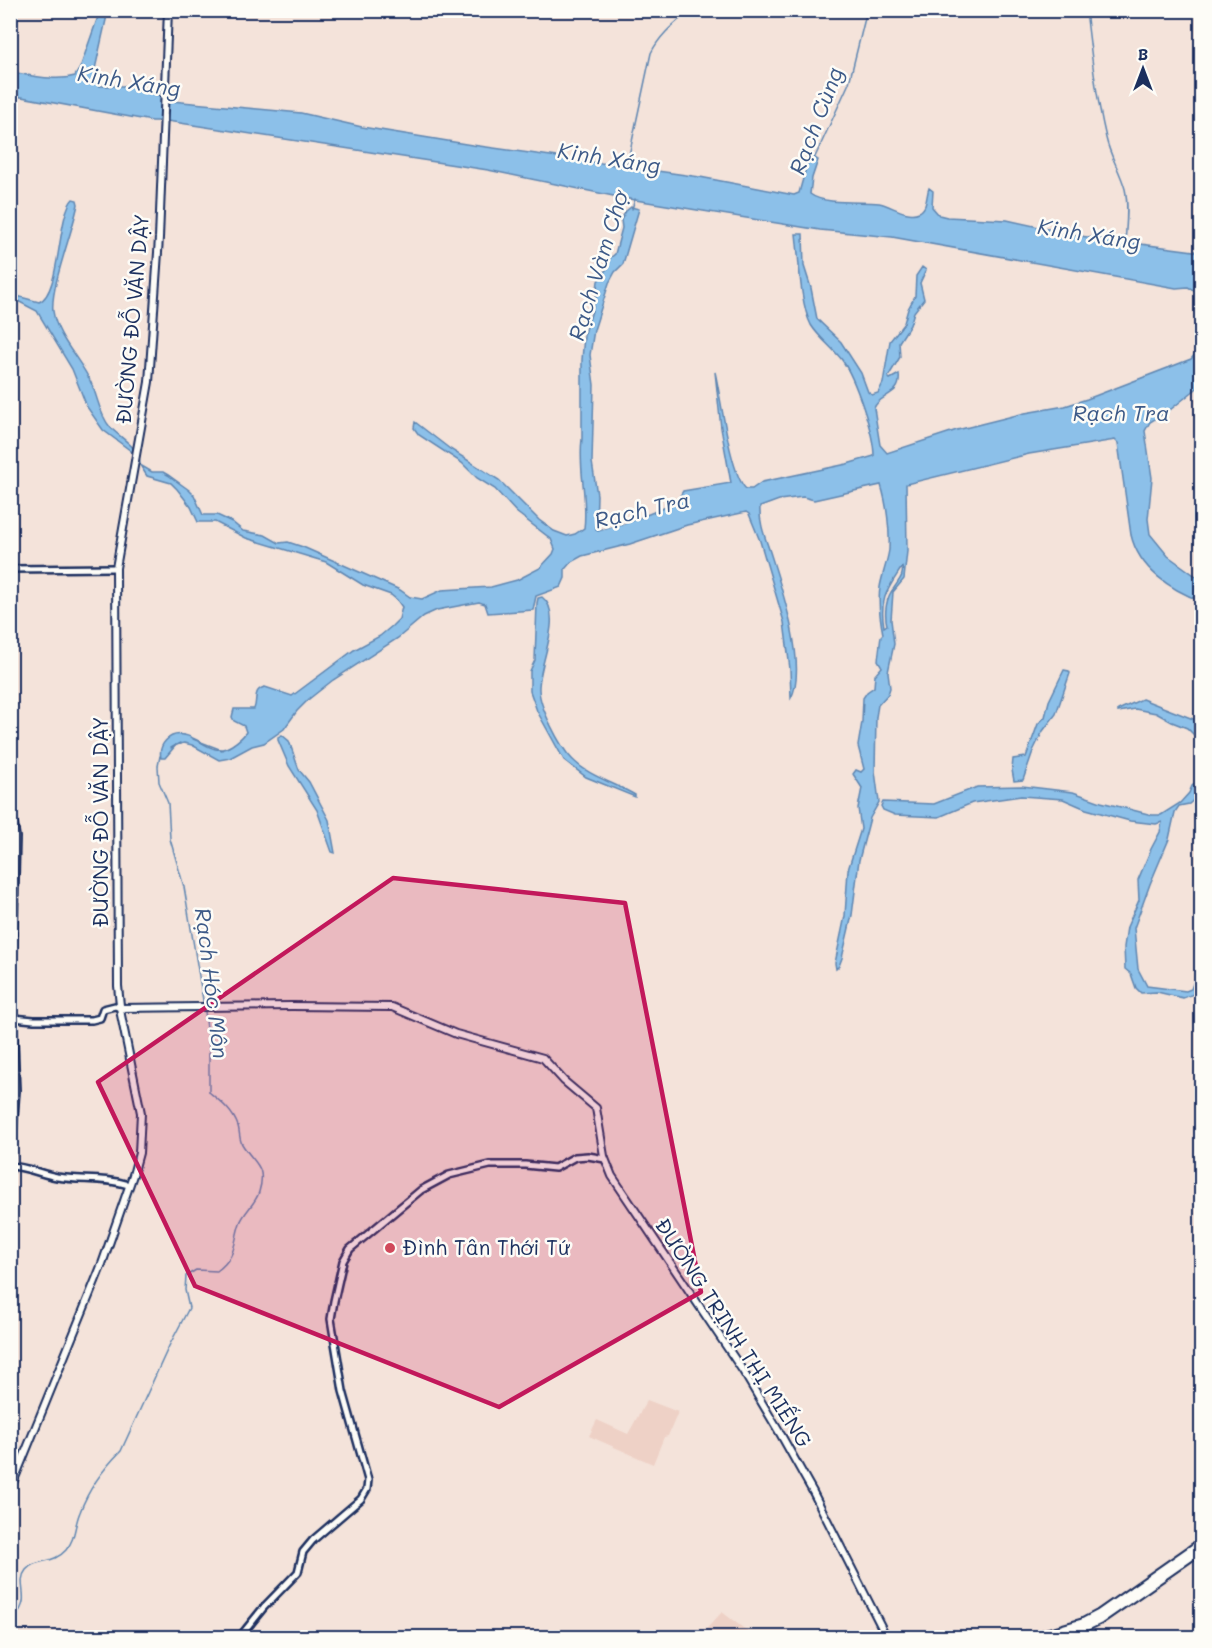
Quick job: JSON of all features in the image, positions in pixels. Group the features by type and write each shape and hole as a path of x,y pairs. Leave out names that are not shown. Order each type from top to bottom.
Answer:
{"main road":[{"name":"ĐƯỜNG ĐỖ VĂN DẬY","path":"10,1490 102,1264 139,1153 142,1122 120,1008 118,986 116,568 136,463 151,359 168,10"},
{"name":"ĐƯỜNG TRỊNH THỊ MIẾNG","path":"120,1008 392,1007 456,1034 543,1058 564,1081 596,1108 605,1159 621,1191 743,1371 813,1492 887,1638"},
{"path":"1030,1638 1082,1623 1099,1614 1202,1542"},
{"path":"1051,1638 1083,1628 1107,1616 1202,1549"}],"street":[{"path":"10,568 116,568"},
{"path":"10,799 16,837 12,996 16,1090 10,1171"},
{"path":"13,1018 92,1020 100,1018 103,1009 107,1007 120,1008"},
{"path":"239,1638 264,1607 298,1572 303,1552 313,1540 357,1504 367,1489 368,1480 344,1391 331,1319 344,1261 350,1249 425,1188 449,1175 490,1165 555,1168 575,1157 588,1156 605,1159"},
{"path":"11,1166 24,1167 57,1177 111,1180 129,1185"}],"highlighted area":[{"path":"393,878 625,903 701,1292 499,1407 195,1286 98,1082"}],"shaded area":[{"path":"647,1400 678,1412 653,1464 589,1436 597,1420 628,1434"},
{"path":"722,1612 755,1637 699,1637"}],"water":[{"path":"100,11 108,11 95,69 94,79 99,86 137,86 172,101 301,113 362,127 700,177 794,195 799,193 807,164 812,156 818,160 810,194 824,200 879,203 914,213 924,208 929,188 933,191 932,207 939,215 947,217 1007,220 1080,236 1201,252 1201,294 1188,287 1176,288 892,237 820,230 623,198 488,170 167,121 152,121 11,95 10,72 67,78 75,76"},
{"name":"Rạch Tra","path":"73,199 77,200 78,204 55,288 53,311 55,321 64,340 88,376 107,423 134,448 140,465 152,472 163,472 189,490 194,495 203,515 217,515 232,522 243,531 265,535 279,543 288,542 303,547 400,590 410,597 422,599 442,590 491,587 517,580 540,568 555,549 551,539 516,512 495,489 477,478 462,463 419,435 414,428 415,422 450,449 499,480 539,520 554,531 567,536 584,528 585,506 581,450 584,336 596,298 598,281 608,267 609,259 615,254 622,228 621,220 631,207 639,209 623,264 609,283 594,330 590,355 594,385 592,462 597,495 596,530 598,531 624,524 676,503 683,491 731,483 721,428 715,372 735,468 746,489 752,489 762,482 874,456 867,421 858,392 847,368 814,330 807,316 802,293 796,234 803,234 804,266 817,319 841,342 861,373 868,392 872,395 878,393 883,383 890,341 904,323 915,296 916,276 922,267 926,270 920,283 924,299 914,312 910,325 899,342 900,357 888,377 890,379 899,374 897,387 874,408 880,445 887,453 957,430 1025,413 1065,406 1191,359 1196,353 1201,294 1201,385 1170,410 1150,422 1145,431 1152,478 1148,519 1150,534 1168,556 1201,580 1201,601 1179,591 1158,577 1141,558 1135,547 1131,535 1118,443 1115,440 1029,454 906,484 907,551 904,579 893,592 891,620 894,644 888,672 890,688 888,694 878,705 876,717 875,771 879,802 870,818 859,860 852,915 842,958 836,969 835,963 845,916 848,870 861,829 858,808 862,788 853,774 856,770 861,772 864,769 858,746 863,698 874,687 875,675 882,667 878,660 883,634 879,593 889,542 881,485 814,500 803,497 779,500 760,507 760,519 786,605 795,647 795,684 791,698 784,622 760,541 749,514 746,512 687,525 630,544 582,556 571,562 565,569 565,578 561,587 536,596 533,610 488,613 485,604 479,602 437,610 424,616 398,638 333,680 297,711 284,729 264,743 252,746 230,758 219,760 184,743 176,745 165,758 161,758 161,748 166,740 179,735 190,737 213,748 219,749 232,745 246,732 244,726 234,721 232,717 234,709 254,709 258,690 265,687 292,696 354,650 380,636 399,619 402,607 391,595 363,585 326,562 246,538 215,522 198,522 191,507 171,483 147,476 131,451 103,430 87,407 72,369 37,311 12,298 17,296 39,302 46,296 55,270 68,207","holes":["902,567 901,578 887,600 887,625 884,627 883,608 886,594"]},
{"path":"542,597 551,615 551,627 539,689 542,705 551,726 567,753 578,765 635,797 586,777 564,760 537,711 530,691 530,671 535,660 537,603 538,598"},
{"path":"1064,670 1070,673 1056,714 1043,731 1033,751 1023,780 1014,781 1013,759 1026,757 1038,724 1045,717 1049,701"},
{"path":"1142,699 1201,722 1201,742 1187,728 1156,713 1135,709 1118,712"},
{"path":"282,735 289,741 299,770 309,782 329,820 335,853 332,852 317,810 289,766 278,740 278,737"},
{"path":"1201,779 1201,791 1198,796 1189,804 1179,806 1175,812 1169,839 1134,928 1138,969 1147,986 1186,991 1191,989 1196,976 1201,975 1194,994 1183,998 1157,992 1141,993 1136,988 1131,974 1125,969 1124,947 1127,927 1139,900 1138,880 1160,832 1162,822 1156,824 1130,821 1086,809 1063,799 1021,796 972,803 939,817 895,815 883,810 881,806 883,802 934,804 977,787 1022,786 1073,792 1101,802 1152,815 1161,815 1180,803 1192,786"}],"waterway":[{"name":"Kinh Xáng","path":"627,165 651,53 663,35 690,10"},
{"name":"Rạch Cùng","path":"815,157 849,83 867,10"},
{"name":"Kinh Xáng","path":"1086,10 1102,122 1126,196 1125,244"},
{"name":"Rạch Vàm Chợ","path":"632,209 635,199"},
{"name":"Rạch Hóc Môn","path":"193,739 222,750"},
{"name":"Rạch Hóc Môn","path":"171,748 180,743"},
{"name":"Rạch Hóc Môn","path":"160,756 159,782 168,803 170,839 184,887 204,1006"},
{"name":"Rạch Hóc Môn","path":"10,1626 22,1605 22,1578 26,1570 30,1566 56,1558 66,1550 72,1541 78,1517 92,1487 121,1451 189,1308 185,1290 186,1276 196,1270 217,1271 228,1260 240,1223 259,1192 261,1176 258,1165 242,1144 239,1128 233,1116 209,1092 209,1047 205,1011"}],"place":[{"name":"Đình Tân Thới Tứ","path":"390,1248"}]}
